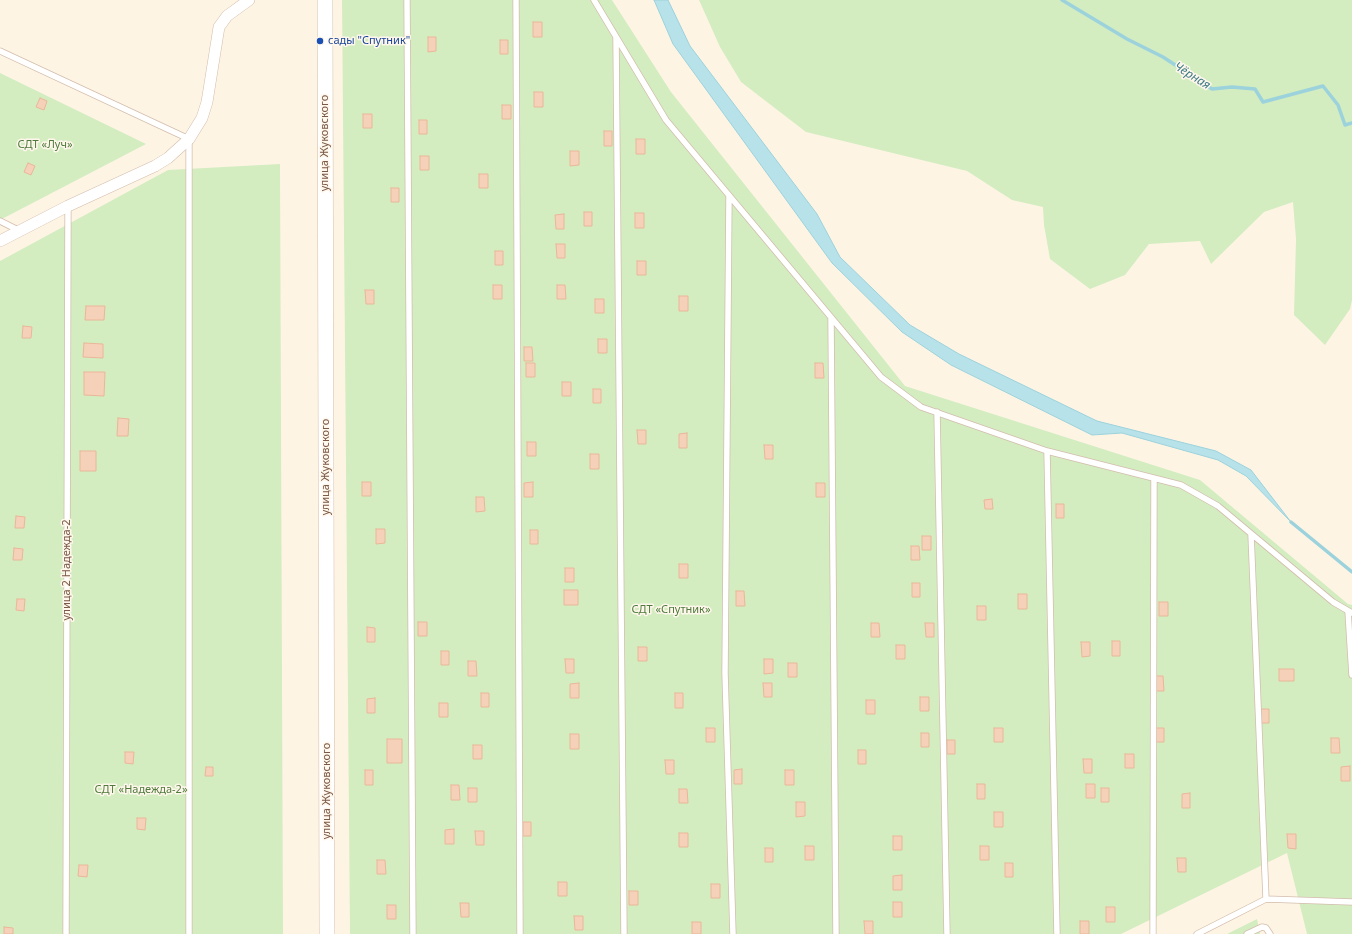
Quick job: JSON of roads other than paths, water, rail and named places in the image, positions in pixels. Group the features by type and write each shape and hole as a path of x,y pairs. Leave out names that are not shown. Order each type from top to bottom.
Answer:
{"main road":[{"name":"улица Жуковского","path":"325,0 327,934"}],"street":[{"path":"0,241 68,206 155,166 168,158 189,139 202,118 207,102 219,27 227,16 249,0"}],"lane":[{"path":"407,0 414,934"},
{"path":"516,0 520,934"},
{"path":"594,0 666,120 881,377 920,407 1047,451 1181,485 1218,506 1333,602 1350,612 1352,675"},
{"path":"616,37 624,934"},
{"path":"0,51 189,139 189,934"},
{"path":"729,196 725,673 733,934"},
{"name":"улица 2 Надежда-2","path":"66,934 68,206"},
{"path":"0,221 20,231"},
{"path":"831,318 836,934"},
{"path":"937,412 947,934"},
{"path":"1047,451 1057,934"},
{"path":"1153,934 1154,479"},
{"path":"1251,534 1266,899"},
{"path":"1197,934 1266,899 1352,902"},
{"path":"1247,934 1262,927 1266,928 1270,934"}],"water":[{"path":"654,0 668,0 690,46 817,214 840,257 910,325 959,354 1097,421 1216,451 1251,470 1291,522 1246,476 1218,460 1122,433 1092,435 951,365 902,332 832,263 673,44"}],"waterway":[{"name":"Чёрная","path":"1062,0 1127,39 1163,57 1212,89 1232,87 1255,89 1263,102 1323,86 1338,105 1345,125 1352,123"},
{"path":"1291,522 1352,572"}],"place":[{"name":"сады \"Спутник\"","path":"320,41"}],"park label":[{"name":"СДТ «Луч»","path":"45,145"},
{"name":"СДТ «Спутник»","path":"671,610"},
{"name":"СДТ «Надежда-2»","path":"141,790"}]}
